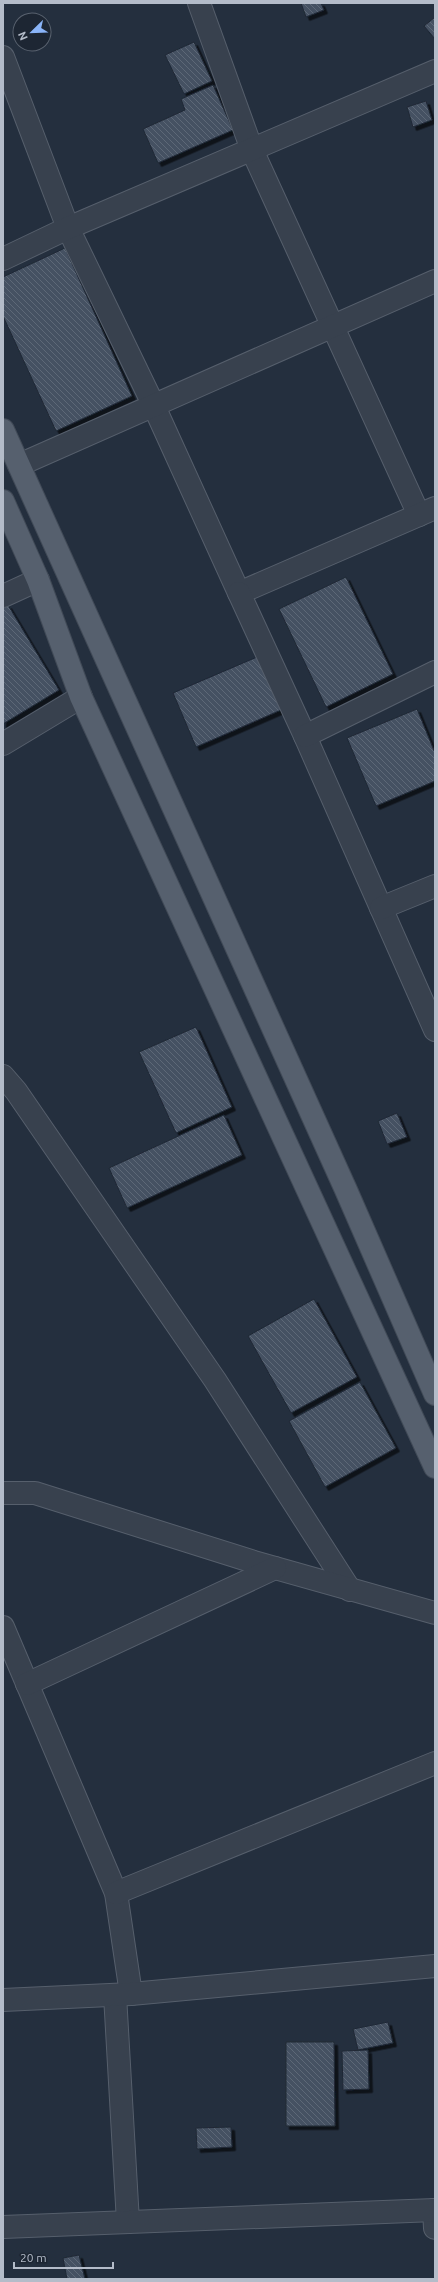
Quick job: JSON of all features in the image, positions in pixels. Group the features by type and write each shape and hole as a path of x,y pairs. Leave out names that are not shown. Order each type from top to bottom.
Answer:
{"main road":[{"path":"3,430 346,1190 435,1394"},
{"path":"3,501 38,580 81,697 435,1467"}],"street":[{"path":"199,3 252,150 334,326 427,512 239,593"},
{"path":"3,57 68,228 153,404 305,736 435,1030"},
{"path":"3,259 68,228 435,71"},
{"path":"19,465 153,404 435,281"},
{"path":"3,596 38,580"},
{"path":"305,736 435,672"},
{"path":"3,744 81,697"},
{"path":"381,908 435,886"},
{"path":"3,1076 16,1091 216,1380 350,1590"},
{"path":"3,1493 34,1493 275,1568 435,1613"},
{"path":"27,1684 275,1568"},
{"path":"3,1628 116,1893 123,1994 128,2222"},
{"path":"116,1893 435,1763"},
{"path":"3,2000 123,1994 435,1966"},
{"path":"3,2227 128,2222 435,2216"}],"building":[{"path":"301,3 321,3 324,10 306,17"},
{"path":"435,17 435,39 424,26"},
{"path":"194,42 212,81 184,94 165,55"},
{"path":"213,85 233,130 158,163 143,129 185,110 181,99"},
{"path":"426,101 432,120 413,127 407,107"},
{"path":"65,248 132,396 56,431 3,316 3,277"},
{"path":"346,577 393,674 326,707 279,609"},
{"path":"8,605 59,690 3,724 3,608"},
{"path":"257,657 281,710 196,747 173,693"},
{"path":"417,709 435,753 435,781 376,806 347,738"},
{"path":"196,1027 232,1107 176,1133 139,1052"},
{"path":"397,1113 407,1137 387,1144 378,1121"},
{"path":"224,1115 242,1155 127,1208 109,1168"},
{"path":"314,1299 357,1377 291,1413 248,1336"},
{"path":"360,1382 396,1448 325,1487 289,1421"},
{"path":"388,2022 393,2043 358,2050 353,2029"},
{"path":"286,2042 334,2042 335,2126 286,2126"},
{"path":"368,2050 369,2089 343,2090 342,2051"},
{"path":"231,2127 232,2147 197,2149 196,2128"},
{"path":"79,2255 85,2279 67,2279 63,2258"}]}
